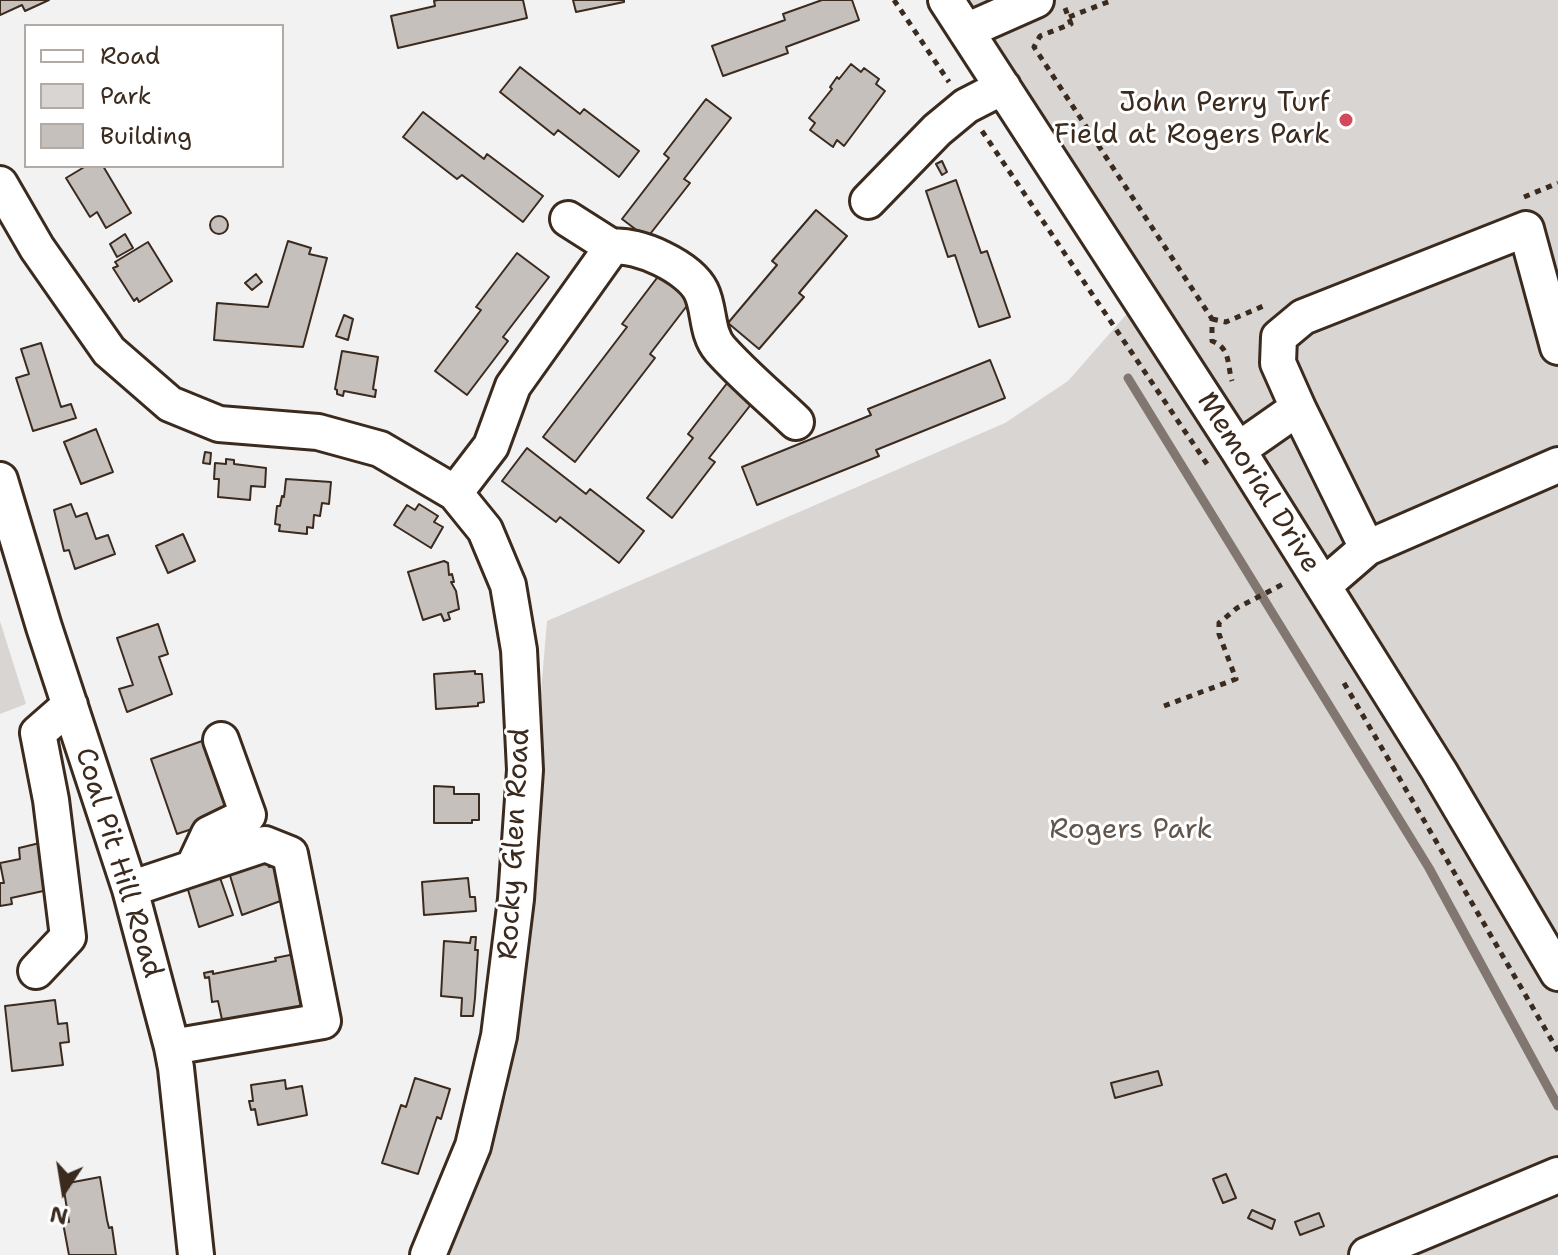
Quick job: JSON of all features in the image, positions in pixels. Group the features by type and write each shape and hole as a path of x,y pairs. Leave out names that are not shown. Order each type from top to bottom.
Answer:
{"street":[{"name":"Memorial Drive","path":"946,0 1238,450 1439,771 1558,973"},
{"path":"966,31 1036,0"},
{"path":"868,201 937,130 966,106 1003,87"},
{"name":"Rocky Glen Road","path":"0,184 37,248 109,351 170,404 219,424 318,432 380,449 455,493 485,530 508,585 519,650 525,770 516,899 499,1036 473,1146 428,1255"},
{"path":"568,219 612,247 624,245 640,248 693,280 705,302 718,347 796,422"},
{"path":"1367,548 1278,363 1279,337 1303,317 1526,229 1558,347"},
{"path":"455,493 491,446 513,386 612,247"},
{"path":"1238,450 1298,408"},
{"path":"1323,586 1367,548 1558,465"},
{"name":"Coal Pit Hill Road","path":"0,480 130,889 172,1047 196,1255"},
{"path":"36,971 68,937 53,813 38,733 70,705"},
{"path":"193,868 209,834 248,815 221,740"},
{"path":"130,889 265,844 290,854 323,1021 172,1047"},
{"path":"1367,1255 1558,1175"}],"path":[{"path":"894,0 954,89"},
{"path":"1113,0 1069,17 1071,24 1040,36 1034,47 1212,319"},
{"path":"979,127 1208,466"},
{"path":"1164,706 1236,679 1221,639 1219,623 1237,608 1286,583 1278,570"},
{"path":"1341,679 1558,1051"}],"green space":[{"name":"Rogers Park","path":"962,0 1558,0 1558,1255 444,1255 474,1194 507,1093 547,621 1005,423 1068,381 1147,291"},
{"path":"0,621 26,704 0,714"}],"building":[{"path":"0,0 49,0 25,11 22,5 0,15"},
{"path":"438,0 523,0 527,18 398,48 391,16 435,6 434,1"},
{"path":"573,0 624,0 624,2 576,12"},
{"path":"822,0 852,0 859,20 786,47 788,53 723,76 712,46 785,20 783,14"},
{"path":"851,64 861,72 864,68 879,79 876,84 885,91 844,146 837,140 833,147 810,130 815,123 809,118 832,89 830,87 837,77 839,79"},
{"path":"520,67 580,114 584,109 639,151 619,177 558,130 554,135 500,92"},
{"path":"706,99 731,118 684,179 690,183 647,238 622,219 669,158 664,154"},
{"path":"423,112 484,159 487,154 543,196 523,222 462,175 457,179 403,137"},
{"path":"942,161 947,172 942,175 936,164"},
{"path":"83,168 104,168 131,213 106,228 97,212 90,217 66,178"},
{"path":"956,180 981,253 987,251 1010,317 979,327 955,255 948,257 926,191"},
{"path":"816,210 847,236 799,293 804,297 759,349 728,323 777,265 772,261"},
{"path":"219,216 228,225 219,234 210,225"},
{"path":"125,234 133,248 117,257 110,244"},
{"path":"288,241 311,248 309,254 327,258 303,347 214,340 217,303 268,307"},
{"path":"148,242 172,281 139,302 137,298 134,301 113,268 118,266 115,262"},
{"path":"517,253 549,277 503,337 508,341 467,395 435,371 481,310 476,307"},
{"path":"663,270 696,294 650,354 655,358 575,462 543,437 627,327 622,324"},
{"path":"256,274 262,282 252,290 245,283"},
{"path":"344,315 353,319 348,340 336,336"},
{"path":"41,343 61,407 71,404 76,418 33,431 16,378 29,374 21,349"},
{"path":"342,351 378,357 373,389 376,390 375,397 344,391 343,396 337,394 335,389"},
{"path":"990,360 1005,398 876,450 879,456 757,505 742,467 871,415 868,409"},
{"path":"731,378 756,398 709,458 715,462 672,518 647,498 693,438 688,434"},
{"path":"96,429 113,472 81,484 64,442"},
{"path":"527,448 586,494 590,489 644,531 619,563 560,517 556,522 502,481"},
{"path":"205,452 211,453 210,464 203,463"},
{"path":"226,459 234,460 234,464 266,468 265,487 251,486 250,500 218,497 219,479 214,479 215,463 226,464"},
{"path":"286,479 331,482 329,504 322,503 320,516 314,515 313,528 307,527 307,534 279,531 280,525 275,524"},
{"path":"71,504 76,517 87,513 96,539 108,535 115,554 75,569 69,550 64,551 54,510"},
{"path":"419,504 438,516 434,522 443,527 431,548 394,525 407,505 415,510"},
{"path":"183,534 195,561 168,573 156,546"},
{"path":"444,561 448,563 449,575 452,574 454,582 451,582 459,609 448,613 450,619 444,621 441,614 423,620 408,572"},
{"path":"158,624 168,654 159,657 172,694 127,712 119,689 133,685 117,638"},
{"path":"475,671 475,674 482,674 484,702 478,703 478,706 436,709 434,674"},
{"path":"205,740 231,816 177,834 151,759"},
{"path":"434,786 454,787 454,794 479,794 479,820 472,820 472,823 434,823"},
{"path":"48,841 57,888 11,898 12,904 0,906 0,883 4,883 0,863 20,859 19,848"},
{"path":"266,857 269,867 275,865 278,886 282,884 286,899 242,915 228,869"},
{"path":"218,872 233,915 199,927 186,883"},
{"path":"468,878 470,897 475,897 476,911 424,915 422,882"},
{"path":"471,937 476,937 475,950 478,950 473,1016 461,1016 462,998 441,996 444,941 470,943"},
{"path":"295,954 302,984 297,985 302,1013 224,1029 218,1001 212,1002 209,977 205,978 204,973 213,971 213,974 276,961 275,958"},
{"path":"55,1000 58,1024 67,1023 69,1042 60,1043 63,1065 12,1071 5,1006"},
{"path":"1158,1071 1162,1085 1115,1098 1111,1083"},
{"path":"415,1078 450,1089 418,1174 382,1163 401,1105 406,1107"},
{"path":"285,1080 286,1089 302,1086 307,1115 258,1125 255,1109 251,1110 249,1101 253,1101 251,1085"},
{"path":"1226,1174 1236,1198 1223,1203 1213,1179"},
{"path":"100,1177 116,1255 69,1255 63,1223 69,1222 63,1184"},
{"path":"1252,1210 1275,1220 1272,1229 1248,1218"},
{"path":"1319,1213 1324,1226 1300,1235 1295,1222"}],"waterway":[{"path":"1128,378 1429,868 1558,1106"}],"place":[{"name":"John Perry Turf Field at Rogers Park","path":"1346,120"}]}
